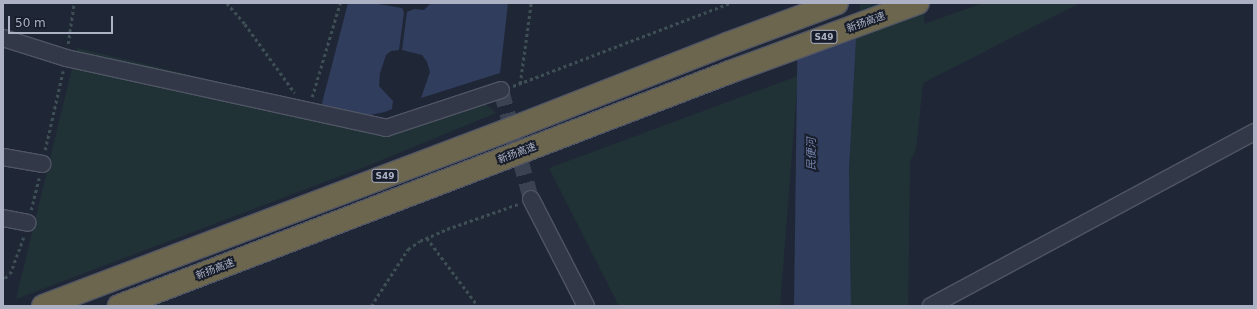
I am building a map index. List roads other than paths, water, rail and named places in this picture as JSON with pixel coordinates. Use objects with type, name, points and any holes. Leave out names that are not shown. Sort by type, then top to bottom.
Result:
[{"type":"highway","name":"S49","points":[[43,306],[505,131],[727,44],[837,3]]},
{"type":"highway","name":"新扬高速","points":[[119,306],[730,72],[918,3]]},
{"type":"street","points":[[3,38],[66,58],[386,128],[501,90]]},
{"type":"street","points":[[931,306],[1254,132]]},
{"type":"street","points":[[3,157],[42,164]]},
{"type":"street","points":[[531,199],[586,306]]},
{"type":"street","points":[[3,218],[28,223]]},
{"type":"water","points":[[348,3],[373,3],[402,8],[404,12],[399,50],[391,51],[386,55],[380,73],[379,86],[393,101],[392,109],[385,112],[365,116],[321,107]]},
{"type":"water","points":[[431,3],[508,3],[500,73],[421,98],[430,72],[427,62],[422,55],[402,50],[407,12],[414,9],[424,10]]},
{"type":"water","name":"民便河","points":[[798,3],[858,3],[849,170],[851,306],[794,306]]},
{"type":"tunnel","points":[[501,90],[531,199]]}]
